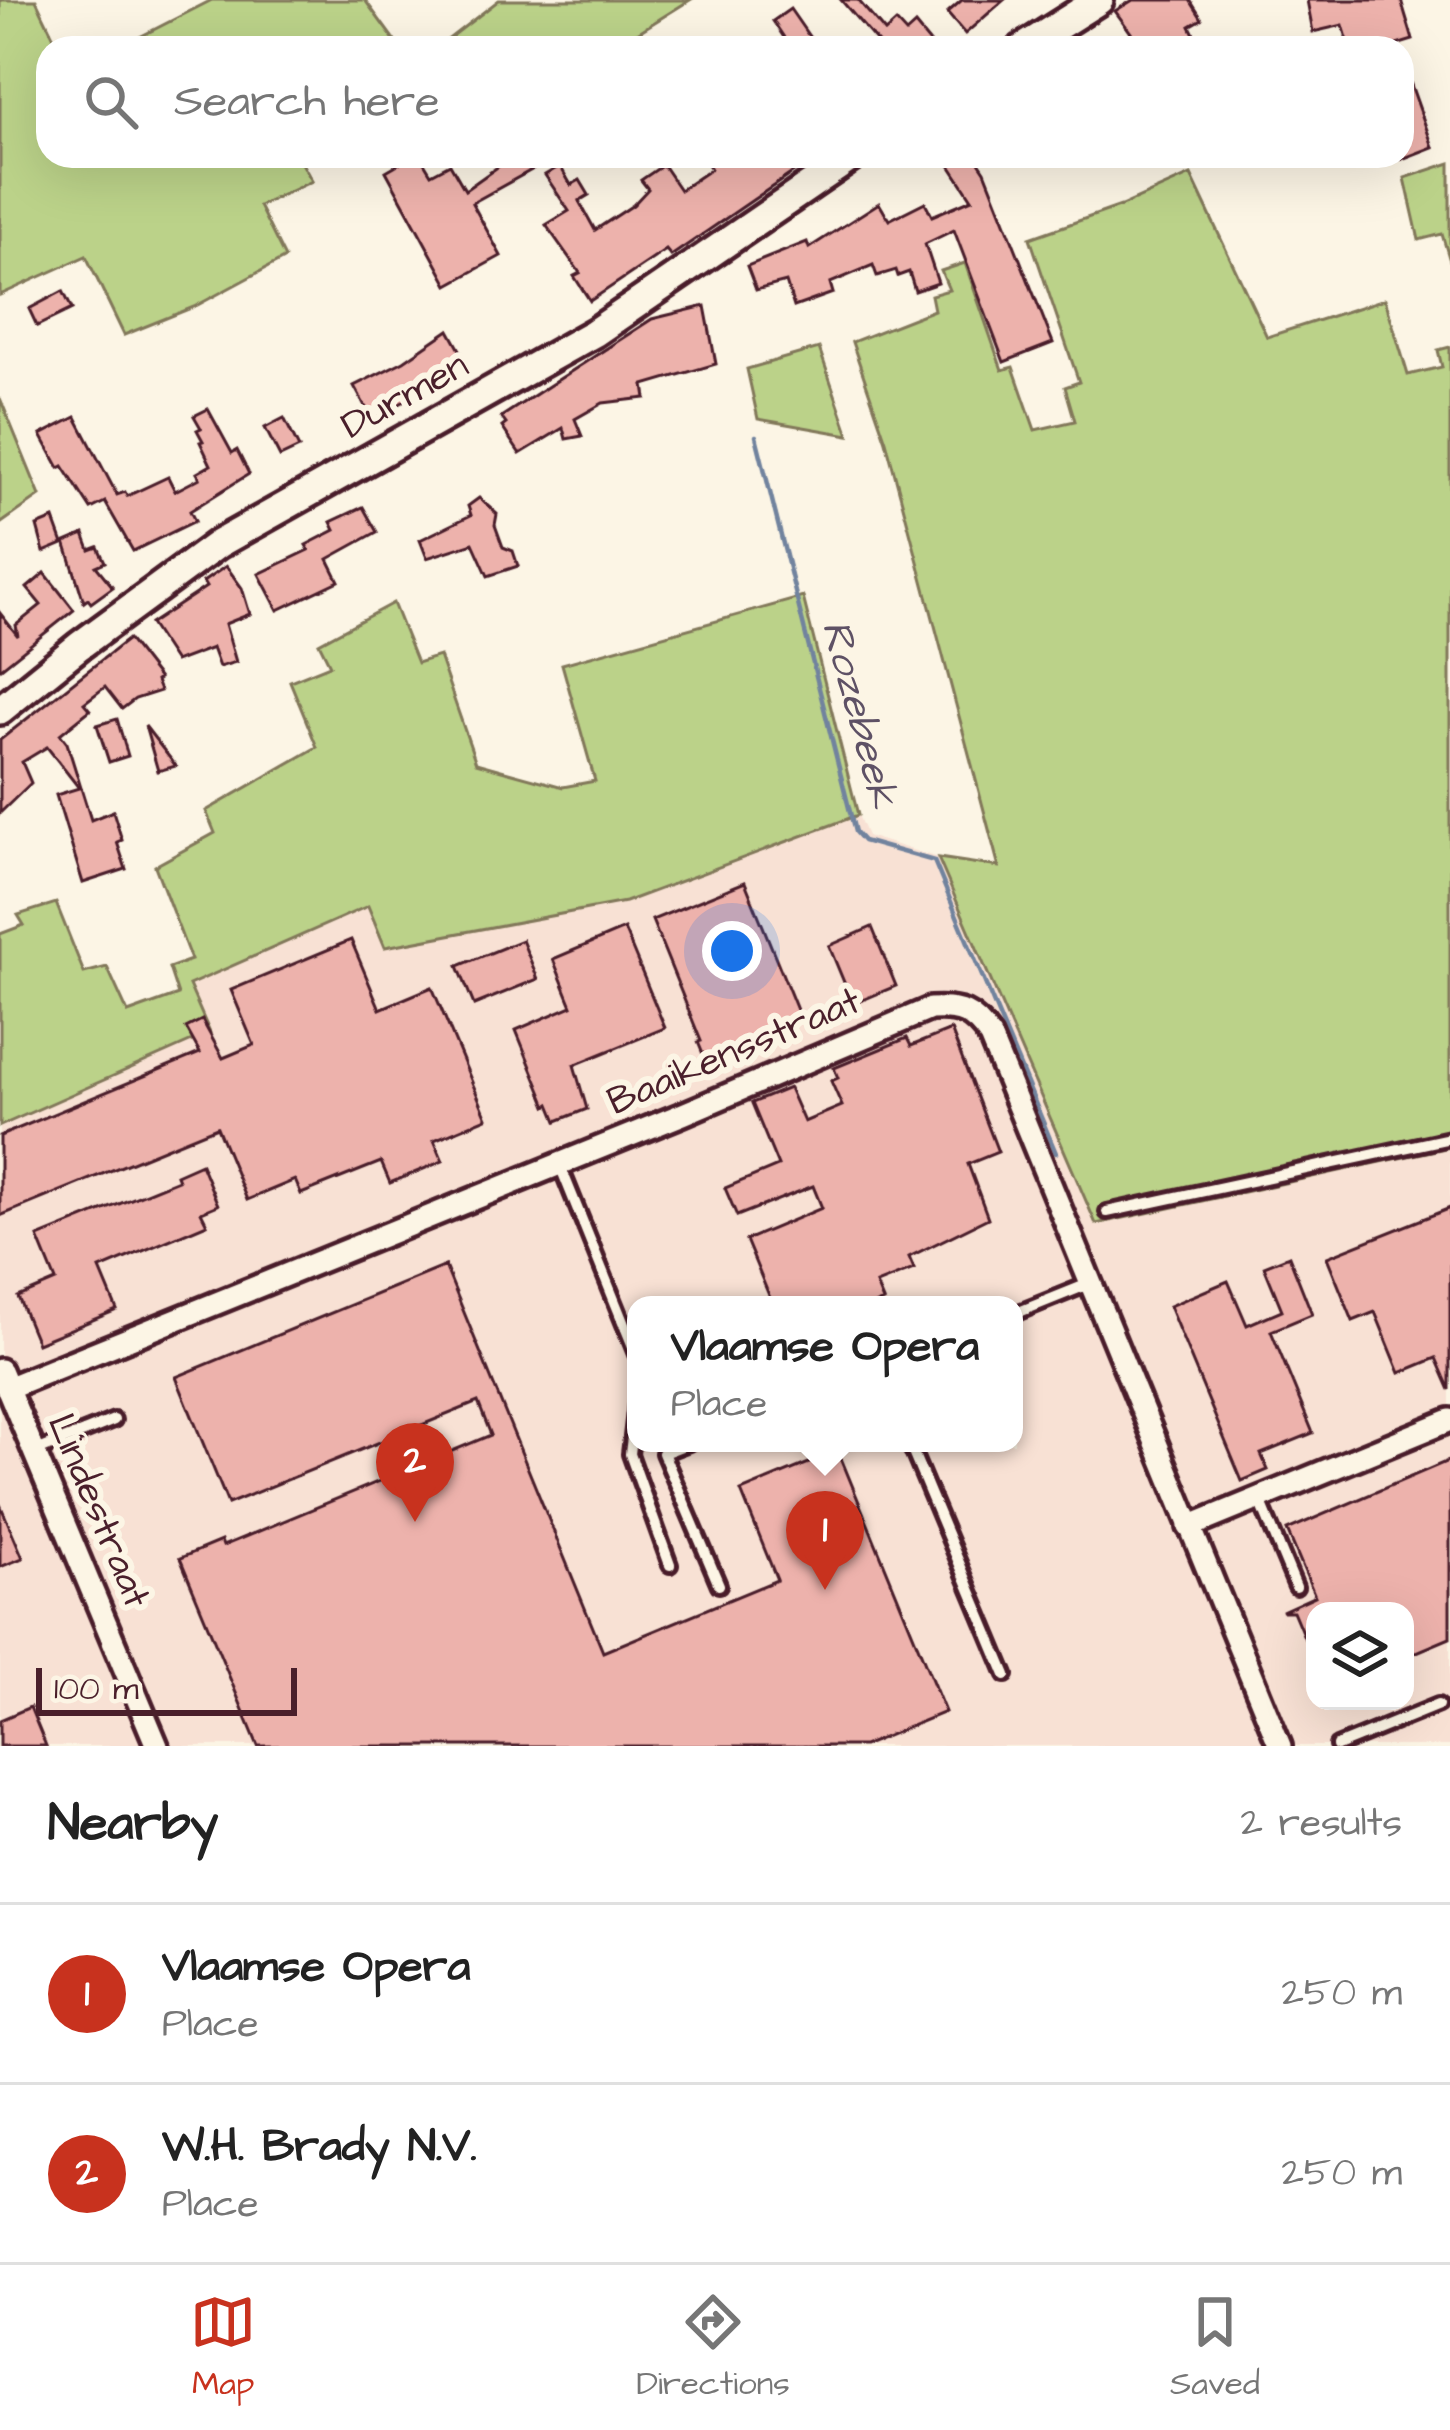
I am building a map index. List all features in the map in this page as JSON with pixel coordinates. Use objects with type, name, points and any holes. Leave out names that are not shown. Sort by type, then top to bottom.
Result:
[{"type":"street","points":[[1042,36],[1099,0]]},
{"type":"street","name":"Durmen","points":[[0,710],[218,544],[594,334],[836,168]]},
{"type":"street","name":"Baaikensstraat","points":[[4,1379],[559,1163],[930,1009],[954,1007],[976,1016],[990,1036],[1280,1746]]},
{"type":"street","name":"Lindestraat","points":[[4,1379],[153,1745]]},
{"type":"street","points":[[1189,1527],[1450,1420]]},
{"type":"lane","points":[[1107,1212],[1450,1138]]},
{"type":"lane","points":[[559,1163],[627,1332]]},
{"type":"lane","points":[[1023,1309],[1091,1283]]},
{"type":"lane","points":[[34,1452],[114,1420]]},
{"type":"lane","points":[[630,1452],[670,1564]]},
{"type":"lane","points":[[666,1452],[719,1585]]},
{"type":"lane","points":[[914,1452],[1006,1675]]},
{"type":"lane","points":[[1259,1498],[1296,1587]]},
{"type":"lane","points":[[1337,1746],[1438,1705]]},
{"type":"shaded area","points":[[858,815],[867,836],[938,858],[1096,1223],[1450,1147],[1450,1746],[0,1746],[0,1126],[209,1033],[188,985],[368,906],[625,902]]},
{"type":"green space","points":[[0,0],[36,0],[53,36],[36,36],[36,168],[305,168],[312,181],[259,206],[285,258],[194,307],[124,335],[86,256],[0,295]]},
{"type":"green space","points":[[212,0],[365,0],[391,36],[142,36]]},
{"type":"green space","points":[[499,0],[690,0],[632,36],[452,36]]},
{"type":"green space","points":[[1450,163],[1450,261],[1442,234],[1419,240],[1405,178]]},
{"type":"green space","points":[[1191,175],[1267,337],[1385,299],[1408,375],[1442,367],[1438,350],[1450,347],[1450,1147],[1096,1224],[938,858],[999,867],[886,441],[852,342],[934,310],[931,295],[949,290],[941,271],[965,263],[1002,370],[1013,367],[1035,430],[1075,421],[1065,387],[1079,382],[1030,238]]},
{"type":"green space","points":[[819,348],[849,435],[758,419],[747,369]]},
{"type":"green space","points":[[0,398],[40,496],[0,524]]},
{"type":"green space","points":[[803,597],[858,815],[625,902],[385,947],[368,906],[189,985],[210,1033],[0,1126],[0,934],[24,925],[18,915],[56,903],[84,973],[107,967],[128,1013],[178,995],[169,968],[191,960],[155,866],[215,833],[206,811],[317,747],[290,681],[330,665],[319,643],[393,603],[417,663],[439,656],[476,763],[563,787],[595,781],[562,664]]},
{"type":"building","points":[[841,0],[858,0],[885,32],[896,22],[906,33],[915,25],[924,36],[872,36]]},
{"type":"building","points":[[962,0],[1004,0],[965,34],[947,13]]},
{"type":"building","points":[[1133,0],[1190,0],[1202,19],[1190,26],[1195,36],[1133,36],[1115,11]]},
{"type":"building","points":[[1307,0],[1401,0],[1412,36],[1346,36],[1343,25],[1313,32]]},
{"type":"building","points":[[790,9],[809,36],[783,36],[773,21]]},
{"type":"building","points":[[1414,93],[1433,147],[1414,154]]},
{"type":"building","points":[[427,168],[431,174],[452,168],[465,190],[496,168],[535,168],[472,203],[501,256],[448,285],[386,171]]},
{"type":"building","points":[[561,168],[571,185],[580,180],[589,195],[579,201],[595,230],[633,205],[648,189],[641,180],[659,168],[665,168],[680,190],[711,169],[799,168],[671,256],[666,250],[590,301],[574,276],[580,273],[546,225],[569,211],[545,175]]},
{"type":"building","points":[[952,168],[985,171],[1053,343],[1004,362],[954,230],[925,244],[938,283],[915,291],[909,272],[877,276],[873,265],[830,283],[833,293],[794,307],[786,282],[756,290],[747,266],[807,242],[809,248],[879,203],[889,220],[925,202],[932,216],[972,199]]},
{"type":"building","points":[[63,291],[72,309],[37,326],[29,309]]},
{"type":"building","points":[[705,306],[716,364],[644,385],[646,398],[603,403],[575,419],[582,436],[566,439],[563,428],[520,454],[502,427],[506,424],[501,417],[652,319]]},
{"type":"building","points":[[449,330],[469,366],[372,419],[354,386],[404,361]]},
{"type":"building","points":[[208,409],[249,474],[190,511],[195,521],[133,551],[105,502],[91,509],[41,435],[76,417],[117,495],[125,492],[127,496],[168,477],[175,491],[200,478],[197,473],[211,465],[194,416]]},
{"type":"building","points":[[284,418],[299,448],[280,457],[265,428]]},
{"type":"building","points":[[479,498],[497,514],[495,525],[503,547],[513,551],[518,566],[488,576],[473,543],[427,558],[420,540],[471,515],[468,506]]},
{"type":"building","points":[[363,507],[377,532],[328,559],[339,581],[278,610],[259,574],[309,550],[306,545],[335,530],[331,522]]},
{"type":"building","points":[[54,519],[63,544],[44,552],[37,526]]},
{"type":"building","points":[[84,534],[90,550],[98,547],[105,562],[96,566],[113,587],[91,603],[84,602],[65,542]]},
{"type":"building","points":[[226,566],[242,588],[250,614],[225,624],[236,662],[219,667],[212,648],[175,662],[150,624],[206,587],[203,582]]},
{"type":"building","points":[[45,573],[74,610],[0,669],[0,613],[18,636],[16,625],[41,605],[27,588]]},
{"type":"building","points":[[128,639],[159,679],[160,691],[122,709],[105,687],[84,703],[90,710],[60,734],[91,820],[113,811],[122,840],[117,842],[126,869],[83,883],[56,795],[79,788],[47,747],[22,762],[31,783],[0,813],[0,740]]},
{"type":"building","points":[[117,719],[128,756],[109,762],[97,725]]},
{"type":"building","points":[[145,726],[176,766],[158,771]]},
{"type":"building","points":[[745,882],[799,1015],[705,1059],[652,920]]},
{"type":"building","points":[[872,927],[896,986],[853,1004],[829,946]]},
{"type":"building","points":[[624,929],[665,1028],[574,1065],[587,1109],[557,1121],[516,1030],[572,1006],[553,959]]},
{"type":"building","points":[[351,940],[380,1009],[432,987],[487,1118],[434,1140],[443,1161],[390,1183],[381,1162],[301,1194],[295,1180],[247,1200],[217,1127],[0,1216],[0,1136],[200,1053],[186,1028],[202,1020],[223,1058],[254,1045],[231,990]]},
{"type":"building","points":[[522,940],[538,979],[474,1005],[458,966]]},
{"type":"building","points":[[951,1030],[998,1152],[968,1164],[988,1218],[909,1257],[914,1269],[876,1284],[881,1296],[769,1296],[746,1240],[822,1208],[813,1186],[737,1216],[725,1188],[778,1166],[752,1103],[789,1088],[804,1122],[842,1106],[831,1081],[838,1078],[834,1068],[907,1038],[911,1046]]},
{"type":"building","points":[[201,1164],[218,1205],[201,1212],[207,1224],[100,1269],[117,1310],[37,1343],[18,1297],[56,1281],[38,1237],[178,1180],[176,1175]]},
{"type":"building","points":[[1450,1208],[1450,1390],[1436,1358],[1400,1373],[1375,1312],[1353,1321],[1327,1257]]},
{"type":"building","points":[[1289,1256],[1312,1314],[1271,1331],[1313,1433],[1261,1454],[1268,1470],[1242,1481],[1169,1306],[1228,1281],[1247,1325],[1282,1310],[1264,1266]]},
{"type":"building","points":[[445,1266],[603,1652],[777,1580],[741,1491],[838,1452],[945,1712],[863,1746],[258,1746],[180,1558],[221,1541],[223,1546],[491,1435],[478,1402],[228,1504],[176,1377]]},
{"type":"building","points":[[1450,1460],[1450,1638],[1414,1653],[1414,1602],[1306,1602],[1306,1642],[1293,1611],[1282,1611],[1315,1596],[1287,1530]]},
{"type":"building","points":[[0,1504],[23,1558],[0,1567]]},
{"type":"building","points":[[30,1707],[46,1746],[0,1746],[0,1720]]},
{"type":"waterway","name":"Rozebeek","points":[[756,436],[855,832],[863,841],[934,861],[1056,1153]]},
{"type":"place","name":"W.H. Brady N.V.","points":[[415,1522]]},
{"type":"place","name":"Vlaamse Opera","points":[[825,1590]]}]
